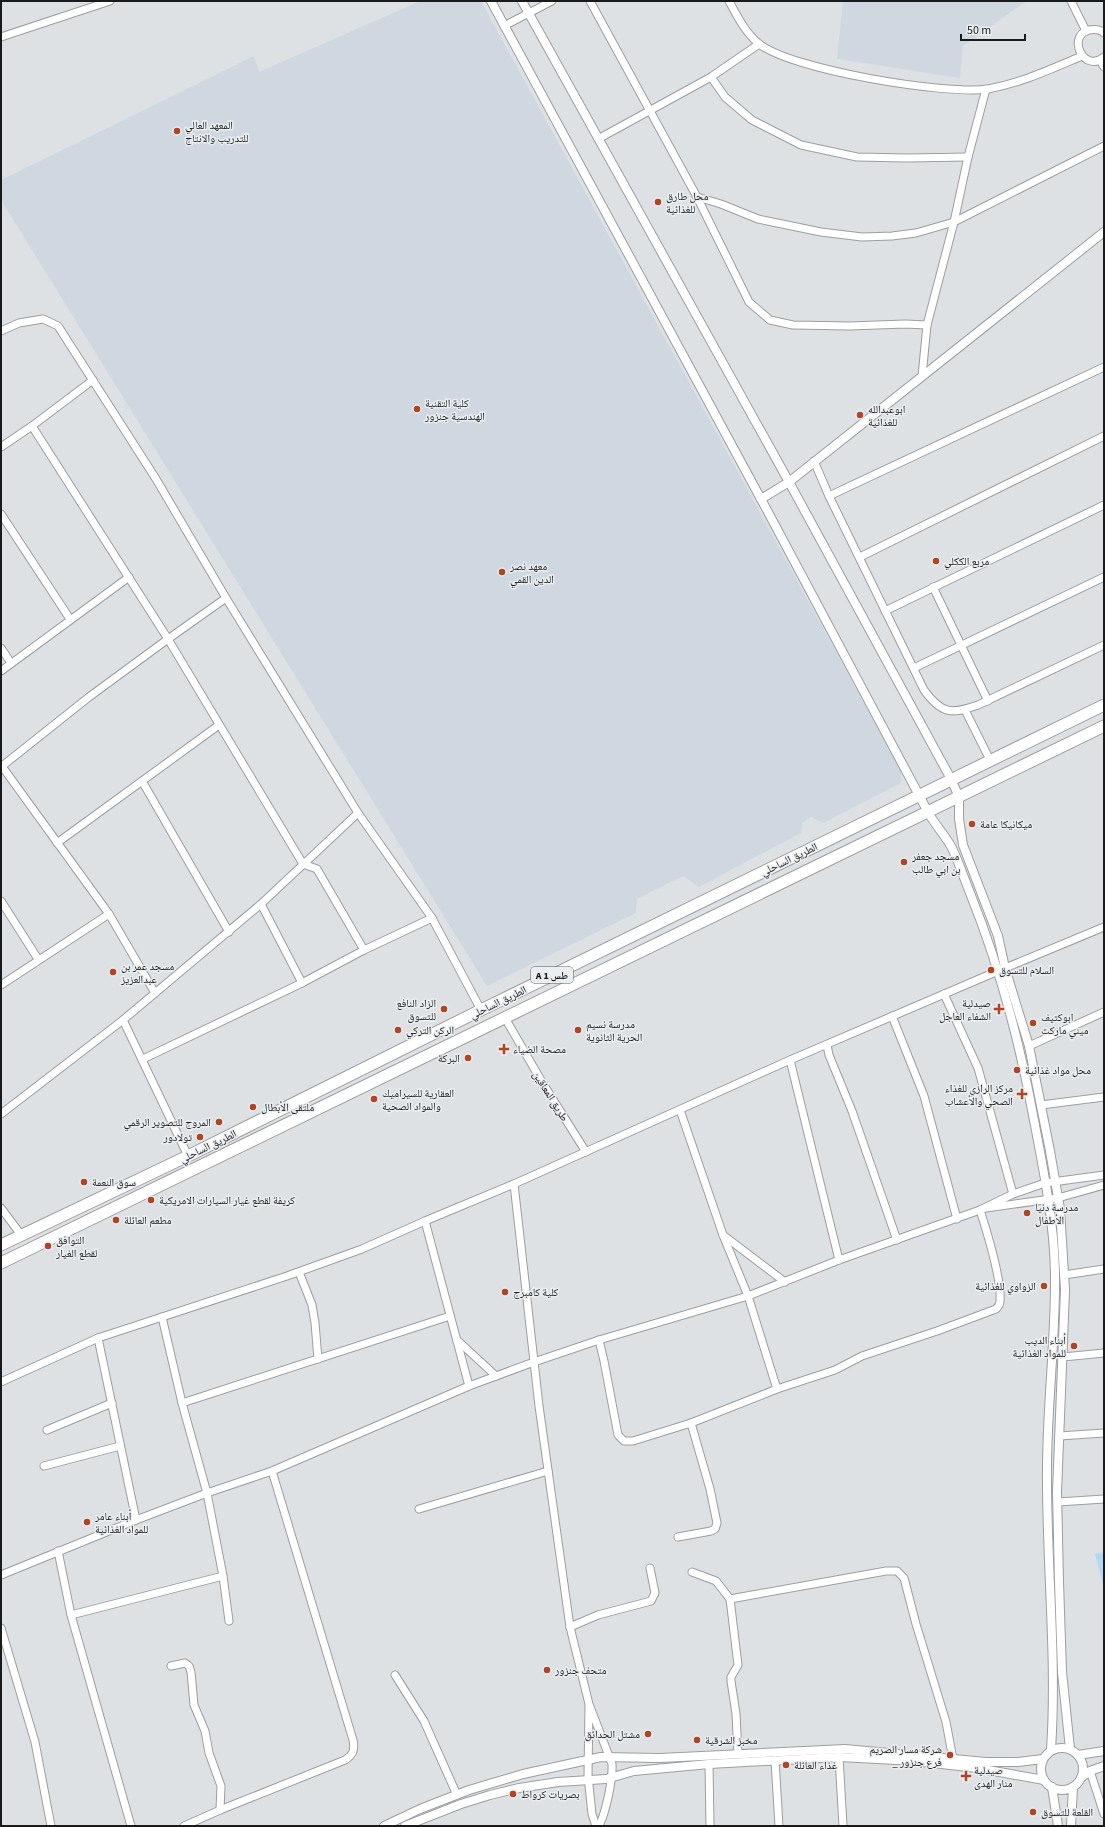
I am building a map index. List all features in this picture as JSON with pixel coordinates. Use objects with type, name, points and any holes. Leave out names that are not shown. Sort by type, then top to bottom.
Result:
[{"type":"highway","name":"الطريق الساحلي","points":[[1,1245],[188,1156],[990,760],[1104,706]]},
{"type":"highway","name":"الطريق الساحلي","points":[[1,1263],[1104,726]]},
{"type":"street","points":[[1,37],[110,1]]},
{"type":"street","points":[[491,1],[761,499],[928,812],[952,849],[1001,969],[1029,1046],[1056,1182],[1064,1275],[1058,1502],[1062,1672],[1070,1749]]},
{"type":"street","points":[[522,1],[789,482],[952,779],[959,797],[959,819],[963,846],[998,936],[1001,969],[1028,1082],[1053,1242],[1055,1272],[1054,1344],[1046,1479],[1053,1695],[1051,1750]]},
{"type":"street","points":[[504,26],[552,1]]},
{"type":"street","points":[[590,1],[648,110],[697,197],[749,302],[770,320],[793,325],[928,325]]},
{"type":"street","points":[[729,1],[744,29],[759,44],[788,58],[852,75],[959,90],[986,89],[1016,83],[1082,56]]},
{"type":"street","points":[[1071,1],[1086,31]]},
{"type":"street","points":[[1104,33],[1094,29],[1086,31],[1080,38],[1078,47],[1082,56],[1091,61],[1102,58],[1104,67]]},
{"type":"street","points":[[598,139],[648,110],[711,77],[759,44]]},
{"type":"street","points":[[711,77],[725,97],[752,120],[801,145],[857,157],[968,157]]},
{"type":"street","points":[[922,376],[928,325],[954,222],[968,157],[986,89]]},
{"type":"street","points":[[697,197],[721,204],[758,219],[821,232],[862,237],[892,236],[916,233],[954,222],[1104,146]]},
{"type":"street","points":[[761,499],[789,482],[1104,232]]},
{"type":"street","points":[[1,331],[19,323],[43,319],[58,326],[156,479],[226,598],[358,814],[432,918],[482,1010]]},
{"type":"street","points":[[829,496],[1104,367]]},
{"type":"street","points":[[1,447],[32,426],[93,380]]},
{"type":"street","points":[[32,426],[168,639],[303,864],[317,869],[364,950]]},
{"type":"street","points":[[860,557],[1104,436]]},
{"type":"street","points":[[814,461],[829,496],[924,690],[931,700],[941,708],[958,712],[965,710],[1104,645]]},
{"type":"street","points":[[885,611],[1104,505]]},
{"type":"street","points":[[1,514],[70,619]]},
{"type":"street","points":[[1,671],[129,577]]},
{"type":"street","points":[[914,668],[961,644],[1104,577]]},
{"type":"street","points":[[933,587],[988,700]]},
{"type":"street","points":[[155,993],[109,914],[1,766],[89,697],[226,598]]},
{"type":"street","points":[[1,648],[11,663]]},
{"type":"street","points":[[965,710],[990,760]]},
{"type":"street","points":[[57,843],[219,725]]},
{"type":"street","points":[[142,781],[229,932]]},
{"type":"street","points":[[1,1114],[123,1020],[229,932],[358,814]]},
{"type":"street","points":[[1,901],[38,959]]},
{"type":"street","points":[[261,904],[302,983]]},
{"type":"street","points":[[1,985],[38,959],[109,914]]},
{"type":"street","points":[[143,1059],[302,983],[364,950],[432,918]]},
{"type":"street","points":[[1,1382],[98,1338],[299,1272],[362,1249],[514,1184],[790,1060],[1001,969],[1104,927]]},
{"type":"street","points":[[944,994],[978,1068],[1013,1194]]},
{"type":"street","points":[[1029,1046],[1104,1012]]},
{"type":"street","points":[[892,1016],[924,1096],[957,1219]]},
{"type":"street","name":"طريق المعاقين","points":[[505,1018],[542,1082],[586,1152]]},
{"type":"street","points":[[123,1020],[143,1059],[188,1156]]},
{"type":"street","points":[[827,1045],[829,1055],[852,1111],[898,1240]]},
{"type":"street","points":[[790,1060],[839,1260]]},
{"type":"street","points":[[1041,1106],[1104,1097]]},
{"type":"street","points":[[680,1110],[723,1235],[748,1296],[777,1389]]},
{"type":"street","points":[[1,1575],[206,1493],[272,1471],[469,1386],[534,1362],[599,1340],[748,1296],[839,1260],[957,1219],[1013,1194],[1045,1184],[1104,1175]]},
{"type":"street","points":[[514,1184],[534,1362],[570,1626],[589,1704],[611,1757],[613,1768],[604,1815],[600,1826]]},
{"type":"street","points":[[982,1209],[1058,1198],[1104,1185]]},
{"type":"street","points":[[1,1208],[22,1236]]},
{"type":"street","points":[[599,1340],[619,1438],[624,1441],[633,1441],[691,1423],[777,1389],[836,1370],[862,1356],[937,1331],[996,1309],[1000,1301],[999,1286],[982,1209]]},
{"type":"street","points":[[425,1221],[469,1386]]},
{"type":"street","points":[[723,1235],[785,1282]]},
{"type":"street","points":[[1064,1275],[1104,1269]]},
{"type":"street","points":[[299,1272],[312,1305],[318,1359]]},
{"type":"street","points":[[182,1403],[450,1316]]},
{"type":"street","points":[[162,1317],[182,1403],[206,1493],[223,1576],[229,1621]]},
{"type":"street","points":[[98,1338],[136,1520]]},
{"type":"street","points":[[456,1340],[496,1376]]},
{"type":"street","points":[[1063,1357],[1104,1353]]},
{"type":"street","points":[[47,1430],[112,1403]]},
{"type":"street","points":[[678,1537],[711,1531],[715,1529],[717,1523],[710,1489],[691,1423]]},
{"type":"street","points":[[1059,1436],[1104,1433]]},
{"type":"street","points":[[44,1466],[120,1446]]},
{"type":"street","points":[[184,1826],[220,1810],[346,1760],[351,1756],[354,1750],[353,1740],[272,1471]]},
{"type":"street","points":[[419,1509],[548,1471]]},
{"type":"street","points":[[1058,1502],[1104,1499]]},
{"type":"street","points":[[58,1551],[71,1615],[131,1826]]},
{"type":"street","points":[[570,1626],[598,1615],[651,1601],[655,1593],[650,1568]]},
{"type":"street","points":[[730,1599],[886,1570],[897,1570],[904,1578],[916,1624],[946,1722],[953,1759]]},
{"type":"street","points":[[692,1572],[716,1581],[730,1599],[738,1665],[732,1677],[738,1754]]},
{"type":"street","points":[[71,1615],[223,1576]]},
{"type":"street","points":[[1,1628],[35,1742],[51,1826]]},
{"type":"street","points":[[171,1666],[185,1663],[189,1666],[191,1672],[194,1705],[205,1731],[209,1753],[221,1786],[220,1810]]},
{"type":"street","points":[[395,1675],[424,1721],[457,1795]]},
{"type":"street","points":[[589,1704],[589,1780],[592,1814],[596,1826]]},
{"type":"street","points":[[1044,1780],[1041,1769],[1043,1758],[1051,1750],[1057,1748],[1070,1749],[1078,1755],[1083,1765],[1082,1777]]},
{"type":"street","points":[[384,1826],[420,1809],[457,1795],[523,1774],[589,1760],[611,1757],[660,1758],[845,1749],[986,1762],[1018,1762],[1043,1758]]},
{"type":"street","points":[[1078,1755],[1104,1751]]},
{"type":"street","points":[[839,1757],[843,1826]]},
{"type":"street","points":[[408,1825],[440,1811],[490,1795],[526,1787],[612,1778],[634,1771],[709,1764],[839,1757],[915,1761],[977,1768],[1044,1780],[1052,1787],[1062,1790],[1073,1787],[1090,1771],[1104,1766]]},
{"type":"street","points":[[775,1760],[779,1826]]},
{"type":"street","points":[[709,1764],[710,1826]]},
{"type":"street","points":[[1090,1771],[1104,1814]]},
{"type":"street","points":[[1052,1787],[1058,1826]]},
{"type":"street","points":[[1071,1826],[1073,1787]]},
{"type":"shaded area","name":"كلية التقنية الهندسية جنزور","points":[[420,1],[481,1],[901,771],[901,783],[823,823],[811,817],[802,823],[801,833],[699,887],[683,876],[637,899],[636,913],[487,986],[1,200],[1,180],[254,56],[259,72]]},
{"type":"shaded area","points":[[843,1],[1027,1],[963,46],[960,78],[837,59]]},
{"type":"shaded area","points":[[1104,1552],[1104,1588],[1095,1554]]},
{"type":"place","name":"المعهد العالي للتدريب والانتاج","points":[[177,131]]},
{"type":"place","name":"محل طارق للغذائية","points":[[658,202]]},
{"type":"place","name":"كلية التقنية الهندسية جنزور","points":[[417,409]]},
{"type":"place","name":"ابوعبدالله للغذائية","points":[[860,415]]},
{"type":"place","name":"مربع الككلي","points":[[936,561]]},
{"type":"place","name":"معهد نصر الدين القمي","points":[[502,572]]},
{"type":"place","name":"ميكانيكا عامة","points":[[972,824]]},
{"type":"place","name":"مسجد جعفر بن ابي طالب","points":[[904,862]]},
{"type":"place","name":"السلام للتسوق","points":[[991,970]]},
{"type":"place","name":"مسجد عمر بن عبدالعزيز","points":[[113,972]]},
{"type":"place","name":"الزاد النافع للتسوق","points":[[444,1009]]},
{"type":"place","name":"صيدلية الشفاء العاجل","points":[[999,1009]]},
{"type":"place","name":"ابوكتيف ميني ماركت","points":[[1033,1023]]},
{"type":"place","name":"الركن التركي","points":[[398,1030]]},
{"type":"place","name":"مدرسة نسيم الحرية الثانوية","points":[[578,1030]]},
{"type":"place","name":"مصحة الضياء","points":[[504,1049]]},
{"type":"place","name":"البركة","points":[[468,1058]]},
{"type":"place","name":"محل مواد غذائية","points":[[1017,1070]]},
{"type":"place","name":"مركز الرازي للغذاء الصحي والأعشاب","points":[[1022,1094]]},
{"type":"place","name":"العقارية للسيراميك والمواد الصحية","points":[[374,1099]]},
{"type":"place","name":"ملتقى الأبطال","points":[[253,1107]]},
{"type":"place","name":"المروج للتصوير الرقمي","points":[[219,1122]]},
{"type":"place","name":"تولادور","points":[[200,1137]]},
{"type":"place","name":"سوق النعمة","points":[[84,1182]]},
{"type":"place","name":"كريفة لقطع غيار السيارات الامريكية","points":[[151,1200]]},
{"type":"place","name":"مدرسة دنيا الأطفال","points":[[1027,1213]]},
{"type":"place","name":"مطعم العائلة","points":[[116,1220]]},
{"type":"place","name":"التوافق لقطع الغيار","points":[[48,1246]]},
{"type":"place","name":"الزواوي للغذائية","points":[[1044,1286]]},
{"type":"place","name":"كلية كامبرج","points":[[505,1292]]},
{"type":"place","name":"أبناء الديب للمواد الغذائية","points":[[1074,1346]]},
{"type":"place","name":"أبناء عامر للمواد الغذائية","points":[[87,1522]]},
{"type":"place","name":"متحف جنزور","points":[[547,1670]]},
{"type":"place","name":"مشتل الحدائق","points":[[648,1734]]},
{"type":"place","name":"مخبز الشرقية","points":[[697,1740]]},
{"type":"place","name":"شركة مسار الصريم _ فرع جنزور","points":[[950,1755]]},
{"type":"place","name":"غذاء العائلة","points":[[786,1765]]},
{"type":"place","name":"صيدلية منار الهدى","points":[[966,1776]]},
{"type":"place","name":"بصريات كرواط","points":[[513,1794]]},
{"type":"place","name":"القلعة للتسوق","points":[[1033,1812]]}]
